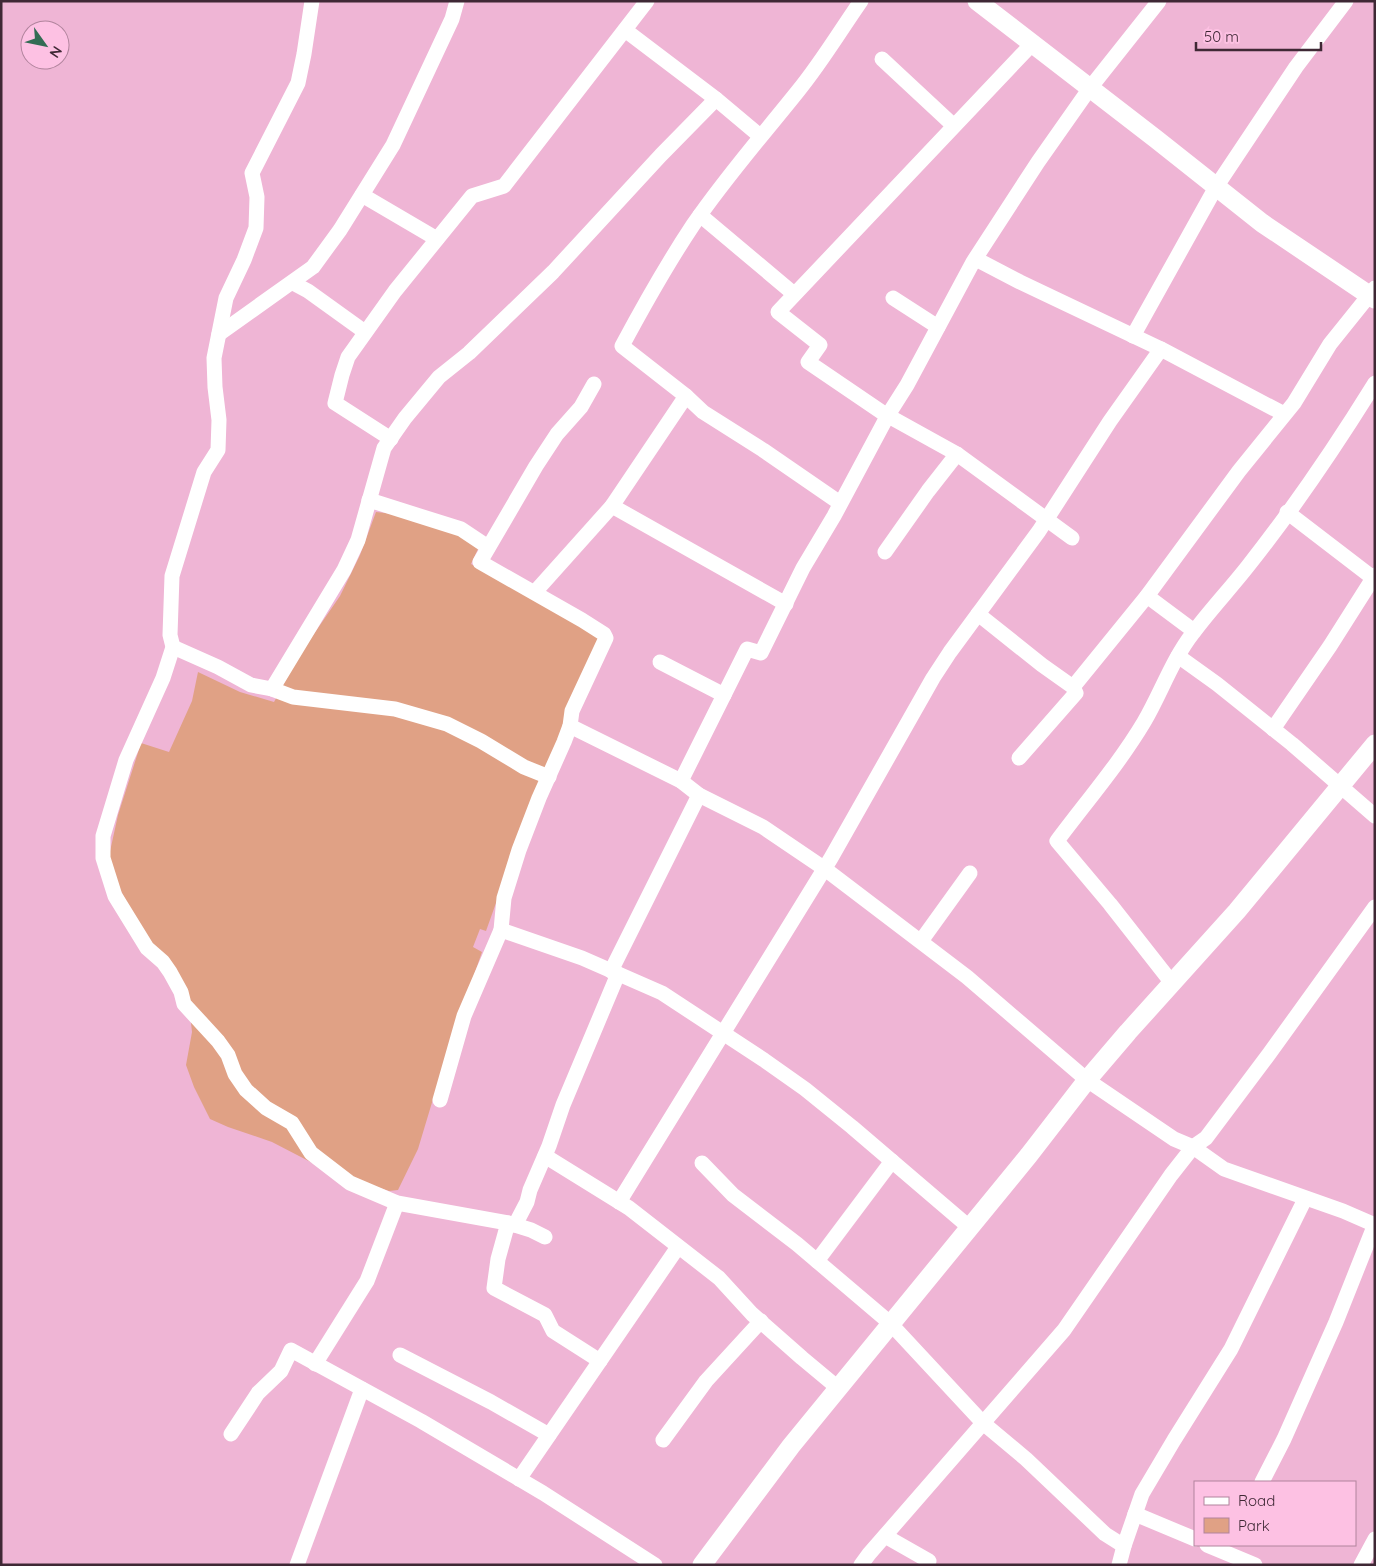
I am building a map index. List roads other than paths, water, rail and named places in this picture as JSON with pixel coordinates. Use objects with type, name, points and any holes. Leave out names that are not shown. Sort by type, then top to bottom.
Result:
[{"type":"street","points":[[312,1],[298,83],[252,173],[257,197],[256,228],[244,260],[226,298],[214,358],[219,420],[218,450],[204,472],[172,576],[170,635],[173,647],[164,678],[126,760],[103,836],[104,858],[115,896],[147,948],[163,962],[170,972],[181,992],[184,1004],[213,1034],[228,1055],[235,1074],[246,1090],[266,1108],[292,1123],[311,1153],[350,1183],[397,1203],[511,1224],[531,1230],[545,1237]]},
{"type":"street","points":[[219,334],[314,267],[340,230],[393,146],[452,19],[457,1]]},
{"type":"street","points":[[391,439],[335,403],[348,356],[395,291],[472,196],[504,186],[647,1]]},
{"type":"street","points":[[840,503],[763,450],[703,412],[686,396],[622,346],[660,276],[700,215],[760,136],[800,90],[861,1]]},
{"type":"street","points":[[976,1],[1262,223],[1373,294],[1330,344],[1294,404],[1239,471],[1147,596],[1073,687]]},
{"type":"street","points":[[681,781],[747,649],[761,654],[803,568],[976,259],[1038,162],[1090,88],[1159,1]]},
{"type":"street","points":[[1133,336],[1216,187],[1296,67],[1346,1]]},
{"type":"street","points":[[624,30],[716,99],[760,136]]},
{"type":"street","points":[[1032,44],[778,312],[820,345],[808,362],[888,415],[956,454],[1072,538]]},
{"type":"street","points":[[882,59],[954,126]]},
{"type":"street","points":[[272,689],[344,570],[358,540],[384,448],[439,377],[469,353],[554,272],[661,155],[716,99]]},
{"type":"street","points":[[362,195],[437,239]]},
{"type":"street","points":[[700,215],[794,294]]},
{"type":"street","points":[[976,259],[1161,349],[1284,414]]},
{"type":"street","points":[[293,283],[308,291],[365,332]]},
{"type":"street","points":[[892,298],[938,327]]},
{"type":"street","points":[[619,1202],[825,869],[933,678],[1046,519],[1110,421],[1161,349]]},
{"type":"street","points":[[1172,983],[1110,904],[1057,841],[1121,756],[1143,723],[1178,656],[1194,632],[1249,564],[1287,512],[1351,421],[1375,383]]},
{"type":"street","points":[[440,1100],[464,1016],[501,930],[504,898],[519,850],[570,726],[572,711],[606,636],[535,592],[480,562],[536,466],[557,434],[581,407],[594,384]]},
{"type":"street","points":[[535,592],[612,506],[686,396]]},
{"type":"street","points":[[886,552],[928,490],[956,454]]},
{"type":"street","points":[[369,500],[461,529],[488,547]]},
{"type":"street","points":[[612,506],[786,604]]},
{"type":"street","points":[[1273,729],[1330,646],[1374,576],[1287,512]]},
{"type":"street","points":[[1147,596],[1194,632]]},
{"type":"street","points":[[978,614],[1073,687],[1076,693],[1019,758]]},
{"type":"street","points":[[173,647],[218,667],[251,685],[272,689],[293,697],[395,709],[447,724],[481,741],[524,767],[549,777]]},
{"type":"street","points":[[1178,656],[1217,684],[1273,729],[1375,816]]},
{"type":"street","points":[[660,662],[724,695]]},
{"type":"street","points":[[570,726],[681,781],[699,795],[763,827],[825,869],[967,977],[1088,1080],[1174,1139],[1193,1148],[1224,1169],[1375,1224],[1336,1322],[1284,1439],[1263,1481]]},
{"type":"street","points":[[702,1565],[791,1446],[1088,1080],[1128,1032],[1237,911],[1375,744]]},
{"type":"street","points":[[600,1361],[553,1331],[545,1316],[494,1288],[498,1259],[511,1224],[527,1202],[530,1190],[545,1156],[615,973],[699,795]]},
{"type":"street","points":[[921,941],[970,873]]},
{"type":"street","points":[[861,1565],[1064,1330],[1171,1175],[1193,1148],[1206,1138],[1270,1054],[1375,907]]},
{"type":"street","points":[[501,930],[582,958],[662,993],[805,1089],[968,1227]]},
{"type":"street","points":[[545,1156],[619,1202],[719,1278],[761,1321],[838,1388]]},
{"type":"street","points":[[817,1261],[892,1162]]},
{"type":"street","points":[[702,1164],[733,1195],[817,1261],[890,1323],[983,1423],[1026,1459],[1105,1534],[1124,1546]]},
{"type":"street","points":[[1119,1565],[1142,1494],[1231,1349],[1305,1198]]},
{"type":"street","points":[[315,1364],[367,1281],[397,1203]]},
{"type":"street","points":[[519,1479],[678,1247]]},
{"type":"street","points":[[664,1440],[706,1381],[761,1321]]},
{"type":"street","points":[[231,1434],[258,1393],[281,1371],[291,1350],[421,1421],[519,1479],[655,1565]]},
{"type":"street","points":[[400,1355],[491,1402],[549,1435]]},
{"type":"street","points":[[297,1565],[362,1389]]},
{"type":"street","points":[[1135,1514],[1194,1539]]},
{"type":"street","points":[[885,1536],[929,1561]]},
{"type":"street","points":[[1360,1565],[1375,1539]]},
{"type":"street","points":[[1213,1546],[1228,1549],[1254,1565]]}]
